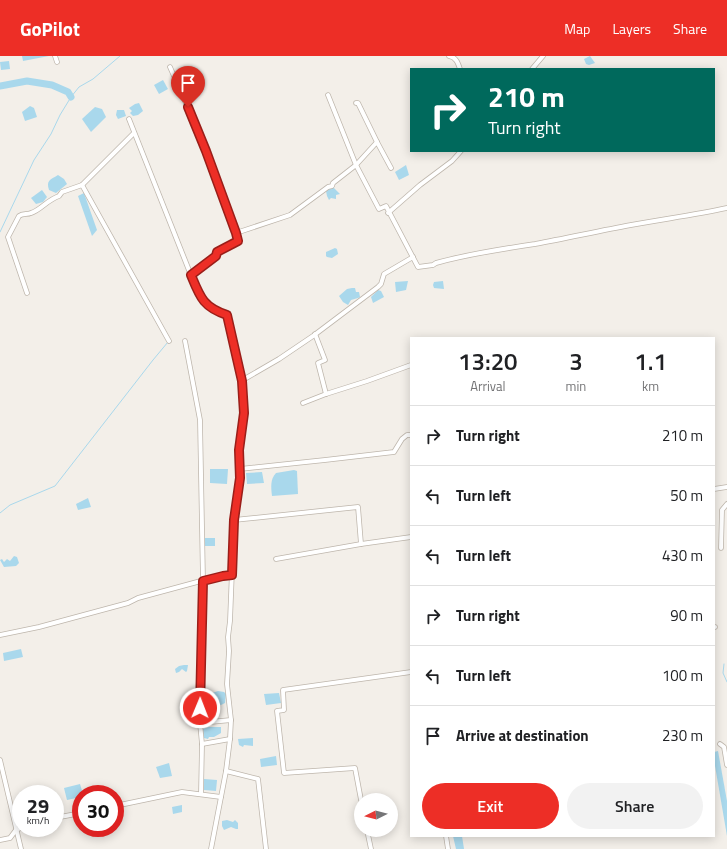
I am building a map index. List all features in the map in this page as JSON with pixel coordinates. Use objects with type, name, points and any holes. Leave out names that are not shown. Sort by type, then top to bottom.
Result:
[{"type":"street","points":[[55,56],[57,62]]},
{"type":"street","points":[[449,56],[452,56],[457,61],[460,68]]},
{"type":"street","points":[[533,68],[543,56]]},
{"type":"street","points":[[170,67],[206,151],[238,241],[222,248],[217,252],[216,256],[191,275]]},
{"type":"street","points":[[328,95],[356,164],[379,209],[386,206],[388,213],[418,267],[433,265],[461,256],[475,255],[499,249],[601,232],[630,225],[727,208]]},
{"type":"street","points":[[356,103],[358,103],[391,168]]},
{"type":"street","points":[[129,119],[198,293],[207,305],[214,311],[227,315],[242,381],[244,413],[239,450],[240,478],[234,520],[228,637],[229,651],[227,684],[231,720],[230,739],[226,771],[211,849]]},
{"type":"street","points":[[27,293],[9,240],[9,234],[19,216],[21,214],[31,213],[51,199],[59,196],[62,192],[82,185],[134,133]]},
{"type":"street","points":[[236,233],[290,215],[328,187],[332,186],[333,183],[356,164],[377,142]]},
{"type":"street","points":[[388,213],[420,185],[452,161],[460,152]]},
{"type":"street","points":[[82,185],[169,341]]},
{"type":"street","points":[[242,381],[279,359],[315,334],[378,287],[381,284],[384,274],[413,257]]},
{"type":"street","points":[[315,334],[325,360],[318,363],[326,394]]},
{"type":"street","points":[[185,341],[200,420],[203,581],[200,723],[202,744],[201,794]]},
{"type":"street","points":[[303,404],[326,394],[410,365]]},
{"type":"street","points":[[240,469],[394,452],[402,439],[407,435],[410,435]]},
{"type":"street","points":[[715,489],[727,487]]},
{"type":"street","points":[[721,548],[722,510],[727,504]]},
{"type":"street","points":[[234,520],[358,507],[361,544]]},
{"type":"street","points":[[276,560],[410,536]]},
{"type":"street","points":[[0,635],[39,627],[128,603],[138,598],[232,575]]},
{"type":"street","points":[[360,793],[355,768],[284,773],[277,711],[284,710],[283,690],[410,672]]},
{"type":"street","points":[[200,723],[231,720]]},
{"type":"street","points":[[202,744],[230,739]]},
{"type":"street","points":[[720,744],[724,747],[727,765]]},
{"type":"street","points":[[0,760],[12,812]]},
{"type":"street","points":[[226,771],[258,779],[266,849]]},
{"type":"street","points":[[124,804],[182,792],[221,797]]},
{"type":"street","points":[[0,840],[10,838],[12,835]]},
{"type":"street","points":[[18,837],[21,849]]},
{"type":"street","points":[[368,837],[370,849]]},
{"type":"street","points":[[446,837],[448,849]]},
{"type":"water","points":[[22,56],[49,56],[23,61]]},
{"type":"water","points":[[590,56],[595,63],[589,65],[586,64],[584,59]]},
{"type":"water","points":[[9,61],[10,69],[1,70],[0,62]]},
{"type":"water","points":[[163,80],[168,89],[159,94],[154,85]]},
{"type":"water","points":[[139,103],[143,111],[138,115],[133,116],[130,113],[132,111],[129,108]]},
{"type":"water","points":[[30,106],[34,108],[37,117],[25,121],[22,112]]},
{"type":"water","points":[[95,107],[102,109],[106,117],[91,132],[82,119]]},
{"type":"water","points":[[117,110],[124,110],[126,116],[118,119],[116,115]]},
{"type":"water","points":[[406,165],[409,175],[399,180],[395,172]]},
{"type":"water","points":[[58,175],[64,179],[67,184],[56,193],[49,190],[48,182]]},
{"type":"water","points":[[333,187],[340,194],[336,195],[336,199],[331,198],[329,200],[326,191]]},
{"type":"water","points":[[42,190],[47,197],[43,202],[36,204],[31,198]]},
{"type":"water","points":[[84,193],[97,230],[92,236],[78,196]]},
{"type":"water","points":[[335,248],[337,249],[338,254],[332,258],[326,256],[326,252]]},
{"type":"water","points":[[408,281],[406,290],[396,292],[395,282]]},
{"type":"water","points":[[443,281],[444,289],[434,288],[434,282]]},
{"type":"water","points":[[355,288],[356,292],[359,292],[360,297],[351,300],[348,305],[343,302],[339,296],[347,289]]},
{"type":"water","points":[[378,290],[381,291],[384,297],[373,303],[371,297]]},
{"type":"water","points":[[210,469],[228,469],[227,484],[210,483]]},
{"type":"water","points":[[294,470],[297,471],[298,494],[272,496],[271,487],[274,475],[276,473]]},
{"type":"water","points":[[262,472],[264,483],[247,484],[246,473]]},
{"type":"water","points":[[88,498],[91,507],[78,510],[76,504]]},
{"type":"water","points":[[205,538],[215,538],[215,546],[205,546]]},
{"type":"water","points":[[14,556],[17,557],[19,563],[16,566],[4,567],[0,560],[2,559],[4,562],[7,559],[10,561]]},
{"type":"water","points":[[21,649],[23,657],[4,661],[3,653]]},
{"type":"water","points":[[188,665],[186,672],[182,669],[176,673],[175,669]]},
{"type":"water","points":[[218,691],[226,694],[225,703],[221,705],[212,703],[212,693]]},
{"type":"water","points":[[279,693],[281,703],[266,705],[264,694]]},
{"type":"water","points":[[208,727],[221,727],[221,733],[214,737],[209,737],[208,739],[204,738],[203,729]]},
{"type":"water","points":[[253,738],[253,746],[244,745],[243,747],[239,745],[238,739]]},
{"type":"water","points":[[718,751],[727,801],[727,836],[715,766],[715,752]]},
{"type":"water","points":[[276,756],[277,765],[261,767],[260,759]]},
{"type":"water","points":[[169,763],[172,776],[160,778],[156,767]]},
{"type":"water","points":[[204,779],[217,780],[216,791],[204,790]]},
{"type":"water","points":[[72,786],[72,799],[67,800],[64,788]]},
{"type":"water","points":[[182,805],[182,812],[173,814],[172,807]]},
{"type":"water","points":[[227,820],[233,822],[235,820],[238,823],[238,829],[231,827],[224,830],[222,821]]},
{"type":"water","points":[[453,837],[462,837],[464,849],[456,849]]},
{"type":"waterway","points":[[0,232],[34,160],[51,134],[71,97],[79,87],[93,79],[120,56]]},
{"type":"waterway","points":[[0,86],[27,81],[52,85],[68,92],[71,97]]},
{"type":"waterway","points":[[0,513],[10,505],[55,486],[168,342]]},
{"type":"waterway","points":[[724,664],[723,673],[727,682]]},
{"type":"route","points":[[188,107],[206,151],[238,241],[222,248],[217,252],[216,256],[191,275],[198,293],[207,305],[214,311],[227,315],[242,381],[244,413],[239,443],[240,478],[234,520],[232,575],[203,581],[200,708]]}]
